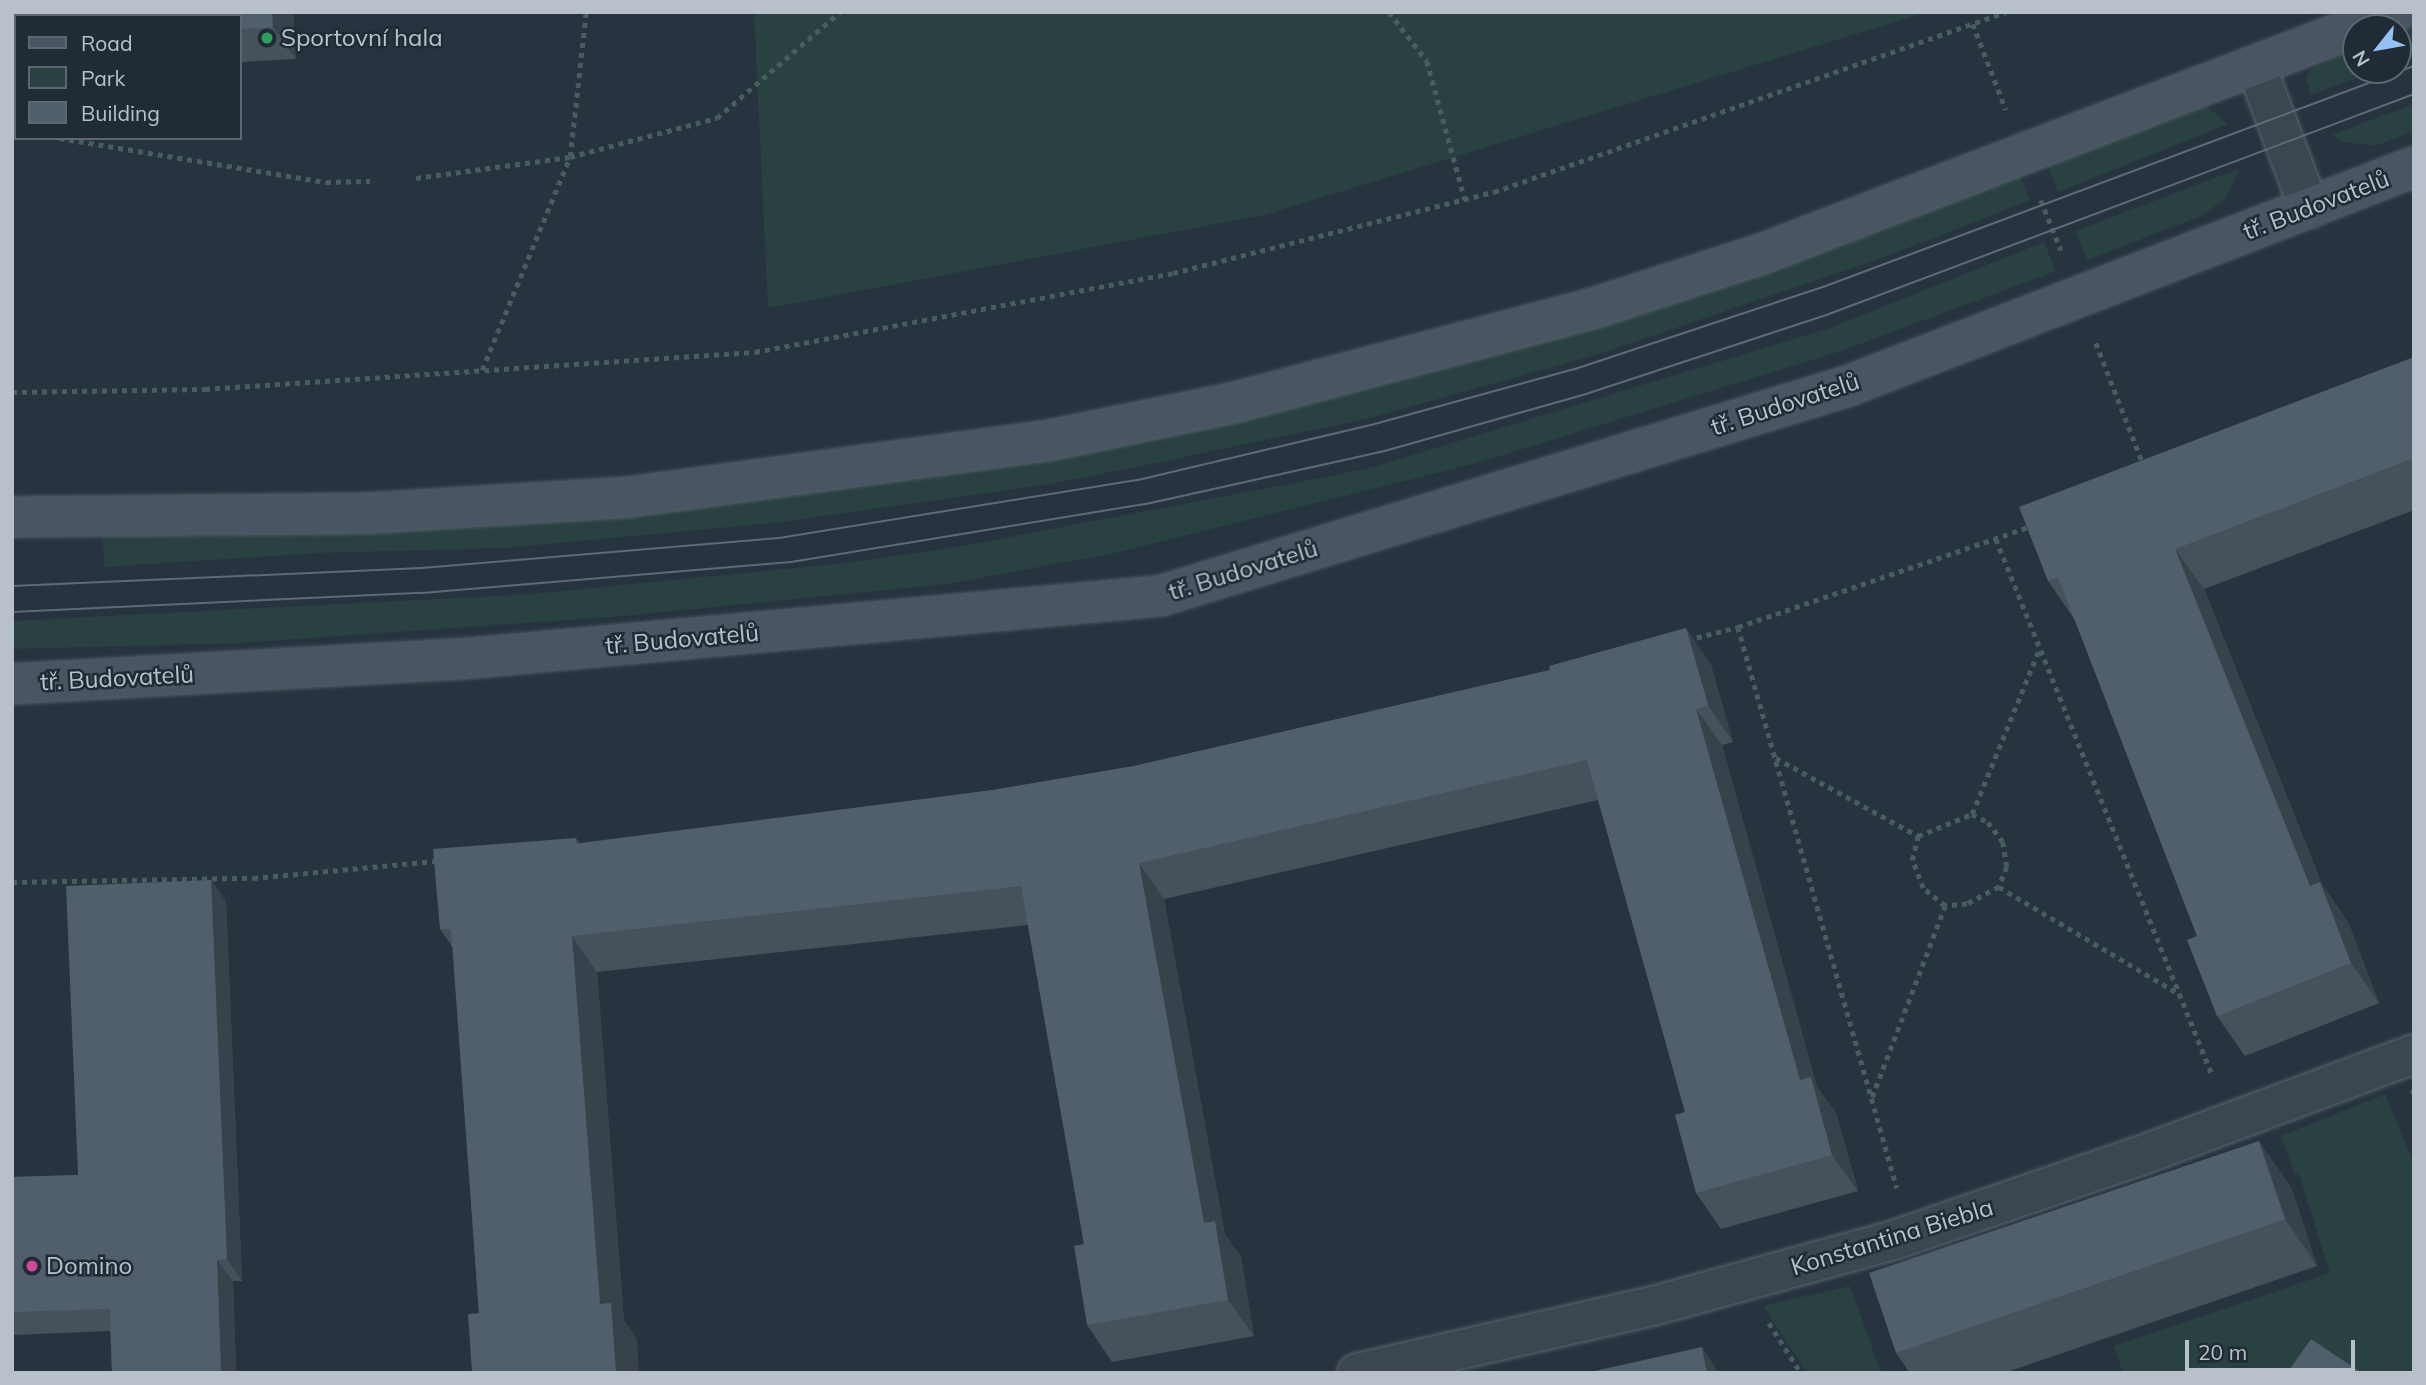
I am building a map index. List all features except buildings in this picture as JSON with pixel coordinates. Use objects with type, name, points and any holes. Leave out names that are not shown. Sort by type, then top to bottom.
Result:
[{"type":"street","points":[[12,517],[370,513],[630,497],[860,469],[1063,438],[1236,402],[1591,309],[1764,253],[2395,12]]},
{"type":"street","points":[[2256,66],[2309,208]]},
{"type":"street","name":"tř. Budovatelů","points":[[12,684],[461,660],[1160,596],[1848,386],[2414,167]]},
{"type":"street","name":"Konstantina Biebla","points":[[1357,1373],[1653,1306],[1910,1234],[2231,1123],[2414,1054]]},
{"type":"path","points":[[482,370],[570,157],[586,12]]},
{"type":"path","points":[[416,177],[570,157],[717,118],[840,12]]},
{"type":"path","points":[[1389,12],[1427,61],[1465,200]]},
{"type":"path","points":[[12,392],[205,389],[755,352],[1172,274],[1465,200],[2006,12]]},
{"type":"path","points":[[71,140],[327,182],[370,181]]},
{"type":"path","points":[[1685,641],[1738,627],[2035,524]]},
{"type":"path","points":[[1996,539],[2231,1123]]},
{"type":"path","points":[[1738,627],[1910,1234]]},
{"type":"path","points":[[1918,836],[1972,814],[2040,647]]},
{"type":"path","points":[[1776,758],[1918,836]]},
{"type":"path","points":[[1918,836],[1912,860],[1923,888],[1945,906],[1967,904],[1999,887],[2007,867],[2003,842],[1988,822],[1972,814]]},
{"type":"path","points":[[12,882],[253,878],[445,861]]},
{"type":"path","points":[[1999,887],[2180,995]]},
{"type":"path","points":[[1872,1097],[1945,906]]},
{"type":"green space","points":[[754,12],[1928,12],[1264,215],[768,308]]},
{"type":"green space","points":[[2414,23],[2412,57],[2412,24]]},
{"type":"green space","points":[[2342,53],[2342,83],[2311,95],[2306,79],[2309,70]]},
{"type":"green space","points":[[2414,104],[2414,131],[2375,146],[2345,142],[2331,135]]},
{"type":"green space","points":[[2186,106],[2206,106],[2228,124],[2058,192],[2046,162]]},
{"type":"green space","points":[[2241,168],[2226,198],[2201,216],[2087,260],[2075,231]]},
{"type":"green space","points":[[2020,174],[2030,200],[1885,257],[1599,354],[1370,418],[1151,464],[1044,485],[773,523],[504,548],[317,553],[104,567],[103,535],[200,536],[542,519],[995,464]]},
{"type":"green space","points":[[2044,242],[2056,271],[1841,351],[1477,463],[1115,553],[947,584],[623,616],[239,643],[12,649],[12,621],[533,594],[844,563],[952,548],[1320,478],[1373,467],[1830,328]]},
{"type":"green space","points":[[2385,1094],[2414,1164],[2414,1373],[2123,1373],[2114,1346],[2330,1273],[2299,1174],[2295,1175],[2281,1136]]},
{"type":"green space","points":[[1850,1286],[1881,1373],[1807,1373],[1763,1306]]},
{"type":"tram line","points":[[12,586],[422,568],[779,538],[1138,480],[1371,425],[1575,369],[1823,287],[2414,66]]},
{"type":"tram line","points":[[12,612],[422,593],[791,562],[1146,504],[1381,452],[1589,393],[1829,314],[2414,94]]},
{"type":"place","name":"Sportovní hala","points":[[267,38]]},
{"type":"place","name":"Domino","points":[[32,1266]]}]
